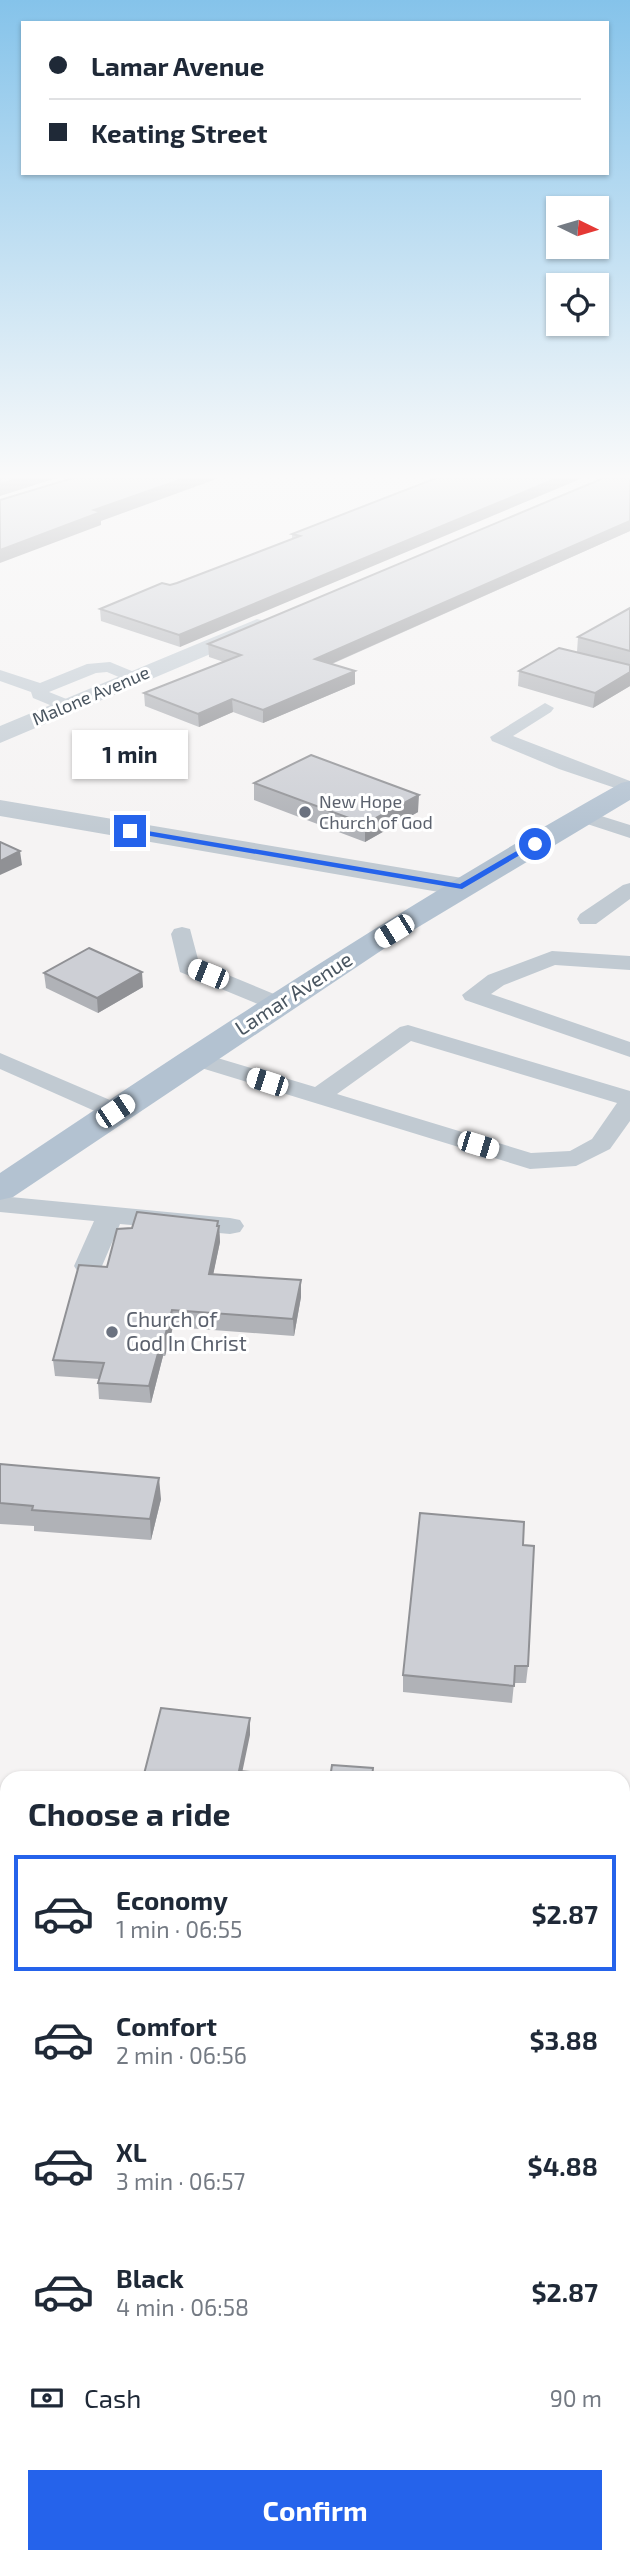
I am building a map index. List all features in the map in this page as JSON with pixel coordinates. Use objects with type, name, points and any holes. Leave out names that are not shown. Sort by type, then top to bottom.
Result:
[{"type":"main road","name":"Lamar Avenue","points":[[0,1189],[278,1004],[462,887],[630,788]]},
{"type":"street","name":"Malone Avenue","points":[[0,735],[274,618]]},
{"type":"street","points":[[0,808],[462,887]]},
{"type":"lane","points":[[0,675],[40,689],[93,668],[110,667],[133,678]]},
{"type":"lane","points":[[40,689],[39,694],[68,706]]},
{"type":"lane","points":[[545,708],[499,737],[630,788]]},
{"type":"lane","points":[[582,816],[630,832]]},
{"type":"lane","points":[[588,919],[630,889]]},
{"type":"lane","points":[[182,934],[188,967],[278,1004]]},
{"type":"lane","points":[[630,963],[552,958],[496,980],[473,995],[630,1050]]},
{"type":"lane","points":[[194,1058],[317,1097],[530,1161],[576,1158],[601,1144],[630,1101],[408,1032],[317,1097]]},
{"type":"lane","points":[[0,1060],[115,1111]]},
{"type":"lane","points":[[0,1204],[230,1226]]},
{"type":"lane","points":[[88,1266],[110,1215]]},
{"type":"building","points":[[130,597],[272,597],[179,635],[100,609]]},
{"type":"building","points":[[321,597],[457,597],[315,659],[355,671],[263,710],[232,699],[198,714],[144,693],[241,655],[208,644]]},
{"type":"building","points":[[630,608],[630,651],[578,637]]},
{"type":"building","points":[[559,648],[630,665],[630,672],[595,693],[519,671]]},
{"type":"building","points":[[311,755],[419,795],[365,824],[254,783]]},
{"type":"building","points":[[0,842],[20,851],[0,861]]},
{"type":"building","points":[[89,948],[142,972],[97,998],[44,973]]},
{"type":"building","points":[[137,1212],[218,1221],[209,1274],[301,1280],[293,1319],[172,1310],[149,1386],[98,1383],[104,1363],[53,1360],[79,1265],[107,1267],[117,1229],[132,1228]]},
{"type":"building","points":[[0,1464],[159,1478],[150,1519],[32,1510],[33,1506],[0,1503]]},
{"type":"building","points":[[420,1513],[524,1522],[523,1545],[534,1546],[528,1666],[515,1666],[514,1686],[403,1675]]},
{"type":"building","points":[[161,1708],[250,1718],[239,1771],[145,1771]]},
{"type":"building","points":[[332,1765],[373,1768],[373,1771],[331,1771]]},
{"type":"place","name":"New Hope Church of God","points":[[305,812]]},
{"type":"place","name":"Church of God In Christ","points":[[112,1332]]},
{"type":"route","points":[[130,831],[462,887],[535,844]]}]
